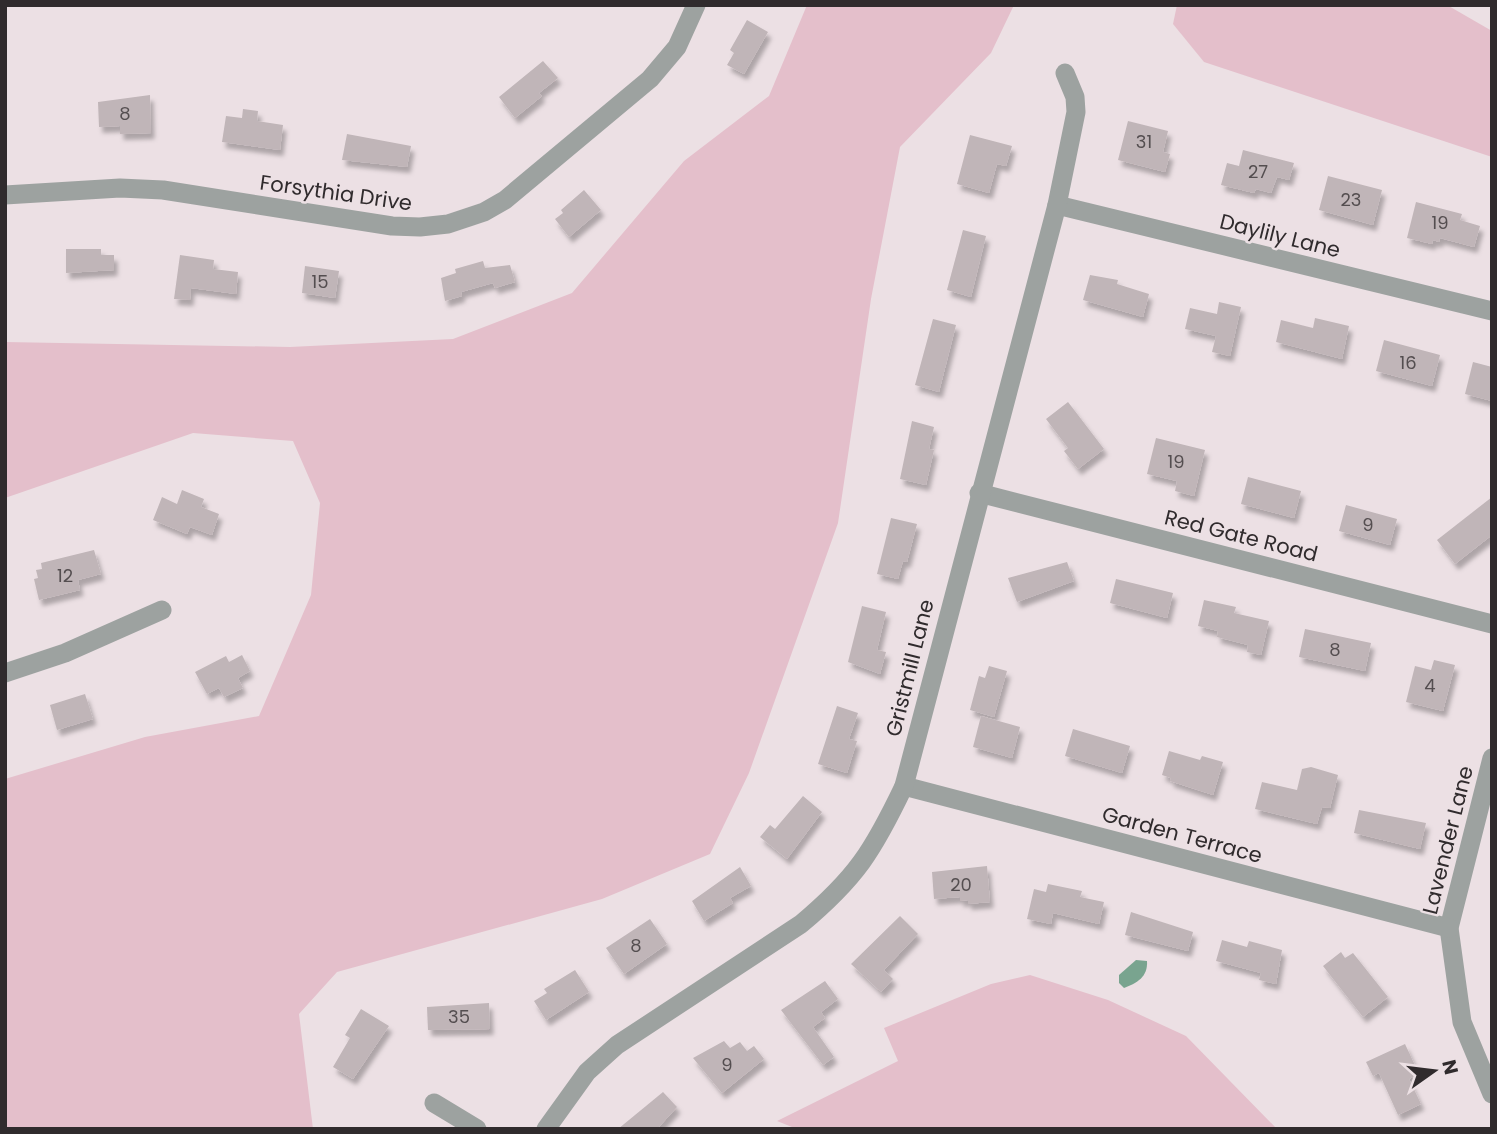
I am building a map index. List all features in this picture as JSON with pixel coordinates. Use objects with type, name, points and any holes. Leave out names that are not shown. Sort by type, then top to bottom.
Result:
[{"type":"street","name":"Forsythia Drive","points":[[5,195],[120,188],[163,190],[392,226],[448,224],[484,212],[505,200],[650,79],[677,47],[696,5]]},
{"type":"street","name":"Gristmill Lane","points":[[546,1129],[587,1072],[617,1045],[801,924],[842,888],[869,855],[904,786],[1057,205],[1076,112],[1075,97],[1065,73]]},
{"type":"street","name":"Daylily Lane","points":[[1057,205],[1492,311]]},
{"type":"street","name":"Red Gate Road","points":[[979,493],[1492,624]]},
{"type":"street","points":[[5,673],[65,653],[162,610]]},
{"type":"street","name":"Lavender Lane","points":[[1492,758],[1449,928],[1462,1022],[1492,1094]]},
{"type":"street","name":"Garden Terrace","points":[[904,786],[1449,928]]},
{"type":"street","points":[[434,1103],[477,1129]]},
{"type":"shaded area","points":[[807,5],[1014,5],[991,53],[900,147],[871,299],[838,523],[749,773],[710,854],[602,899],[337,972],[299,1014],[313,1129],[5,1129],[5,779],[145,737],[259,716],[311,595],[320,503],[293,441],[193,433],[5,498],[5,342],[290,347],[453,339],[572,293],[684,161],[769,96]]},
{"type":"shaded area","points":[[1177,5],[1447,5],[1492,31],[1492,157],[1204,62],[1173,24]]},
{"type":"shaded area","points":[[1136,960],[1147,961],[1146,971],[1137,981],[1124,988],[1119,983],[1119,975]]},
{"type":"shaded area","points":[[1030,975],[1108,1000],[1186,1036],[1277,1129],[797,1129],[777,1121],[898,1061],[884,1028],[991,984]]},
{"type":"building","points":[[747,20],[768,32],[744,74],[727,65],[734,53],[730,50]]},
{"type":"building","points":[[543,61],[558,78],[539,93],[542,96],[515,118],[499,97]]},
{"type":"building","points":[[150,95],[151,133],[120,134],[120,126],[99,127],[98,102]]},
{"type":"building","points":[[243,109],[258,111],[257,121],[283,125],[280,150],[222,142],[226,116],[242,118]]},
{"type":"building","points":[[1128,121],[1168,131],[1163,152],[1170,154],[1165,172],[1118,160]]},
{"type":"building","points":[[347,134],[411,146],[407,167],[342,160]]},
{"type":"building","points":[[970,135],[1012,146],[1006,166],[997,164],[989,193],[957,184]]},
{"type":"building","points":[[1243,150],[1294,163],[1289,180],[1277,177],[1271,193],[1256,189],[1254,193],[1221,185],[1227,163],[1239,166]]},
{"type":"building","points":[[1328,176],[1382,190],[1373,225],[1319,210]]},
{"type":"building","points":[[584,190],[601,210],[569,237],[555,219],[563,213],[561,210]]},
{"type":"building","points":[[1416,202],[1462,214],[1460,220],[1480,226],[1474,247],[1440,238],[1439,242],[1433,240],[1432,244],[1407,238]]},
{"type":"building","points":[[963,230],[986,236],[971,297],[947,290]]},
{"type":"building","points":[[66,249],[101,249],[101,255],[114,255],[114,270],[66,273]]},
{"type":"building","points":[[180,255],[214,260],[213,269],[238,272],[236,294],[191,288],[190,300],[174,299]]},
{"type":"building","points":[[483,261],[485,268],[510,265],[515,282],[495,288],[493,283],[461,292],[462,296],[445,301],[441,278],[456,273],[455,269]]},
{"type":"building","points":[[305,266],[339,271],[335,298],[302,293]]},
{"type":"building","points":[[1090,275],[1118,280],[1117,284],[1149,294],[1143,317],[1083,300]]},
{"type":"building","points":[[1219,302],[1241,307],[1230,356],[1212,352],[1216,336],[1185,329],[1190,308],[1217,314]]},
{"type":"building","points":[[1315,318],[1349,326],[1342,359],[1276,342],[1281,320],[1313,328]]},
{"type":"building","points":[[933,319],[956,325],[939,392],[915,385]]},
{"type":"building","points":[[1384,340],[1440,355],[1432,386],[1376,371]]},
{"type":"building","points":[[1473,362],[1492,367],[1492,401],[1465,394]]},
{"type":"building","points":[[1068,402],[1104,449],[1078,469],[1064,451],[1068,448],[1046,419]]},
{"type":"building","points":[[912,421],[934,427],[929,449],[934,450],[926,485],[900,479]]},
{"type":"building","points":[[1156,438],[1205,450],[1194,496],[1175,491],[1177,481],[1147,474]]},
{"type":"building","points":[[1248,477],[1301,491],[1294,518],[1241,504]]},
{"type":"building","points":[[182,490],[204,499],[201,507],[219,514],[212,535],[190,527],[187,534],[153,520],[162,497],[177,504]]},
{"type":"building","points":[[1492,497],[1492,535],[1455,564],[1437,540]]},
{"type":"building","points":[[1346,505],[1397,519],[1390,545],[1339,531]]},
{"type":"building","points":[[891,518],[917,524],[907,562],[903,561],[898,579],[877,574]]},
{"type":"building","points":[[94,550],[101,574],[78,580],[80,590],[39,600],[34,579],[38,578],[36,570],[42,569],[41,563]]},
{"type":"building","points":[[1067,562],[1074,581],[1017,602],[1008,578]]},
{"type":"building","points":[[1116,579],[1173,593],[1167,618],[1110,603]]},
{"type":"building","points":[[1204,600],[1236,607],[1234,613],[1269,621],[1261,655],[1247,652],[1248,645],[1217,637],[1218,631],[1198,626]]},
{"type":"building","points":[[862,606],[886,612],[877,650],[886,652],[880,674],[848,662]]},
{"type":"building","points":[[1305,629],[1371,643],[1365,671],[1299,657]]},
{"type":"building","points":[[242,655],[250,671],[238,678],[243,688],[224,697],[219,688],[207,694],[195,672],[226,656],[229,662]]},
{"type":"building","points":[[1434,660],[1455,665],[1443,711],[1406,702],[1415,666],[1431,670]]},
{"type":"building","points":[[989,666],[1007,671],[994,717],[970,710],[979,676],[985,678]]},
{"type":"building","points":[[85,694],[93,719],[57,730],[50,705]]},
{"type":"building","points":[[837,706],[858,713],[849,739],[857,741],[847,773],[818,764]]},
{"type":"building","points":[[981,716],[1020,727],[1012,758],[973,747]]},
{"type":"building","points":[[1073,729],[1130,746],[1122,773],[1065,756]]},
{"type":"building","points":[[1169,751],[1200,760],[1202,756],[1223,762],[1213,795],[1170,781],[1171,778],[1162,775]]},
{"type":"building","points":[[1311,767],[1338,775],[1330,808],[1322,807],[1317,824],[1255,809],[1262,782],[1297,790],[1302,769]]},
{"type":"building","points":[[803,796],[822,812],[787,859],[760,837],[770,825],[775,829]]},
{"type":"building","points":[[1359,810],[1426,823],[1420,849],[1354,833]]},
{"type":"building","points":[[987,866],[990,902],[968,904],[968,900],[960,901],[960,897],[934,899],[932,872]]},
{"type":"building","points":[[740,867],[751,886],[730,898],[733,903],[704,921],[692,901]]},
{"type":"building","points":[[1048,884],[1082,891],[1080,897],[1104,902],[1099,924],[1053,913],[1051,924],[1027,919],[1034,889],[1046,892]]},
{"type":"building","points":[[1131,912],[1193,932],[1188,951],[1125,935]]},
{"type":"building","points":[[900,916],[918,934],[884,970],[893,979],[881,992],[851,964]]},
{"type":"building","points":[[650,919],[667,944],[624,974],[606,948]]},
{"type":"building","points":[[1222,940],[1247,947],[1249,941],[1282,950],[1276,984],[1259,980],[1261,973],[1216,961]]},
{"type":"building","points":[[1341,952],[1345,958],[1353,953],[1388,997],[1363,1017],[1323,966]]},
{"type":"building","points":[[575,970],[589,992],[546,1020],[534,1001],[547,993],[544,989]]},
{"type":"building","points":[[825,981],[838,999],[821,1012],[825,1018],[813,1027],[834,1057],[823,1065],[781,1010]]},
{"type":"building","points":[[489,1003],[490,1029],[428,1030],[427,1007]]},
{"type":"building","points":[[361,1009],[389,1026],[353,1079],[333,1067],[350,1038],[345,1035]]},
{"type":"building","points":[[724,1041],[730,1048],[740,1042],[747,1051],[754,1046],[764,1059],[722,1093],[693,1058]]},
{"type":"building","points":[[1405,1044],[1419,1074],[1409,1079],[1421,1104],[1398,1115],[1379,1073],[1373,1076],[1366,1062]]},
{"type":"building","points":[[663,1092],[677,1107],[657,1129],[618,1129]]}]
